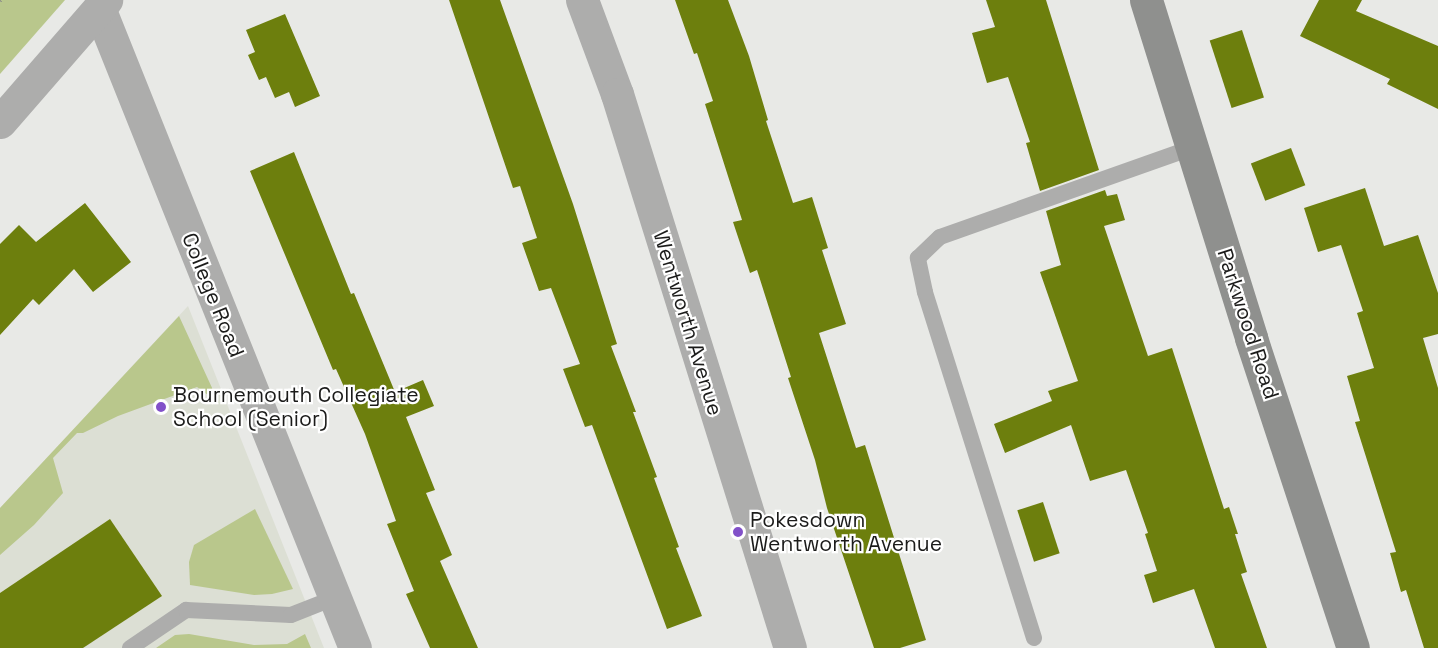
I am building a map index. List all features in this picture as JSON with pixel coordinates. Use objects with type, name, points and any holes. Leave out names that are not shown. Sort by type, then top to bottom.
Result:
[{"type":"main road","name":"Parkwood Road","points":[[1146,0],[1353,648]]},
{"type":"street","name":"Wentworth Avenue","points":[[582,0],[617,94],[790,648]]},
{"type":"street","points":[[0,122],[103,4]]},
{"type":"street","name":"College Road","points":[[103,4],[355,648]]},
{"type":"lane","points":[[1034,638],[925,292],[918,258],[940,237],[1192,148]]},
{"type":"lane","points":[[130,648],[186,610],[291,615],[334,598]]},
{"type":"shaded area","name":"Bournemouth Collegiate School (Senior)","points":[[188,306],[324,648],[0,648],[0,508]]},
{"type":"green space","points":[[0,0],[65,0],[0,74]]},
{"type":"green space","points":[[179,316],[219,403],[197,387],[118,416],[83,433],[77,433],[53,458],[63,493],[34,525],[0,555],[0,508]]},
{"type":"green space","points":[[255,509],[293,589],[254,595],[190,585],[189,562],[194,545]]},
{"type":"green space","points":[[189,634],[254,645],[287,644],[305,634],[311,648],[156,648],[175,635]]},
{"type":"building","points":[[449,0],[500,0],[573,204],[617,344],[611,346],[657,477],[654,478],[679,547],[676,548],[702,616],[667,629],[592,425],[585,427],[563,369],[580,364],[551,288],[539,291],[522,243],[537,238],[520,186],[513,188]]},
{"type":"building","points":[[675,0],[728,0],[749,56],[768,120],[766,121],[793,203],[812,197],[828,248],[822,250],[846,324],[819,333],[856,448],[865,445],[926,640],[900,648],[874,648],[827,508],[815,460],[788,378],[791,377],[757,270],[750,273],[733,222],[742,220],[705,104],[713,101],[697,53],[694,54]]},
{"type":"building","points":[[986,0],[1046,0],[1099,170],[1040,191],[1026,143],[1030,142],[1008,77],[987,83],[972,33],[995,27]]},
{"type":"building","points":[[1319,0],[1362,0],[1356,11],[1438,46],[1438,109],[1387,84],[1390,79],[1300,36]]},
{"type":"building","points":[[285,14],[320,96],[295,107],[289,92],[275,98],[266,77],[259,80],[248,55],[255,52],[246,30]]},
{"type":"building","points":[[1242,30],[1264,98],[1232,108],[1210,41]]},
{"type":"building","points":[[1291,148],[1305,185],[1265,201],[1251,163]]},
{"type":"building","points":[[294,152],[351,294],[354,293],[395,392],[423,380],[434,406],[406,417],[435,490],[426,493],[452,555],[440,561],[478,648],[430,648],[406,594],[414,591],[387,524],[396,521],[365,434],[336,369],[333,370],[250,171]]},
{"type":"building","points":[[1365,188],[1384,246],[1418,235],[1438,293],[1438,334],[1423,338],[1438,388],[1438,648],[1424,648],[1406,590],[1401,592],[1390,553],[1396,552],[1355,422],[1360,421],[1347,376],[1374,368],[1357,313],[1363,311],[1341,245],[1318,252],[1304,208]]},
{"type":"building","points":[[1105,190],[1107,196],[1117,194],[1125,220],[1104,226],[1148,356],[1172,348],[1224,509],[1229,507],[1238,534],[1235,534],[1247,572],[1241,574],[1267,648],[1215,648],[1194,589],[1153,603],[1144,575],[1157,571],[1145,534],[1148,533],[1126,470],[1090,481],[1071,425],[1005,453],[994,424],[1052,401],[1048,391],[1078,381],[1040,272],[1061,265],[1046,211]]},
{"type":"building","points":[[85,203],[131,262],[93,292],[74,269],[39,305],[33,299],[0,335],[0,244],[19,225],[36,242]]},
{"type":"building","points":[[1043,502],[1060,553],[1034,562],[1017,510]]},
{"type":"building","points":[[110,519],[162,596],[83,648],[0,648],[0,593]]},
{"type":"place","name":"Bournemouth Collegiate School (Senior)","points":[[161,407]]},
{"type":"place","name":"Pokesdown Wentworth Avenue","points":[[738,532]]}]
